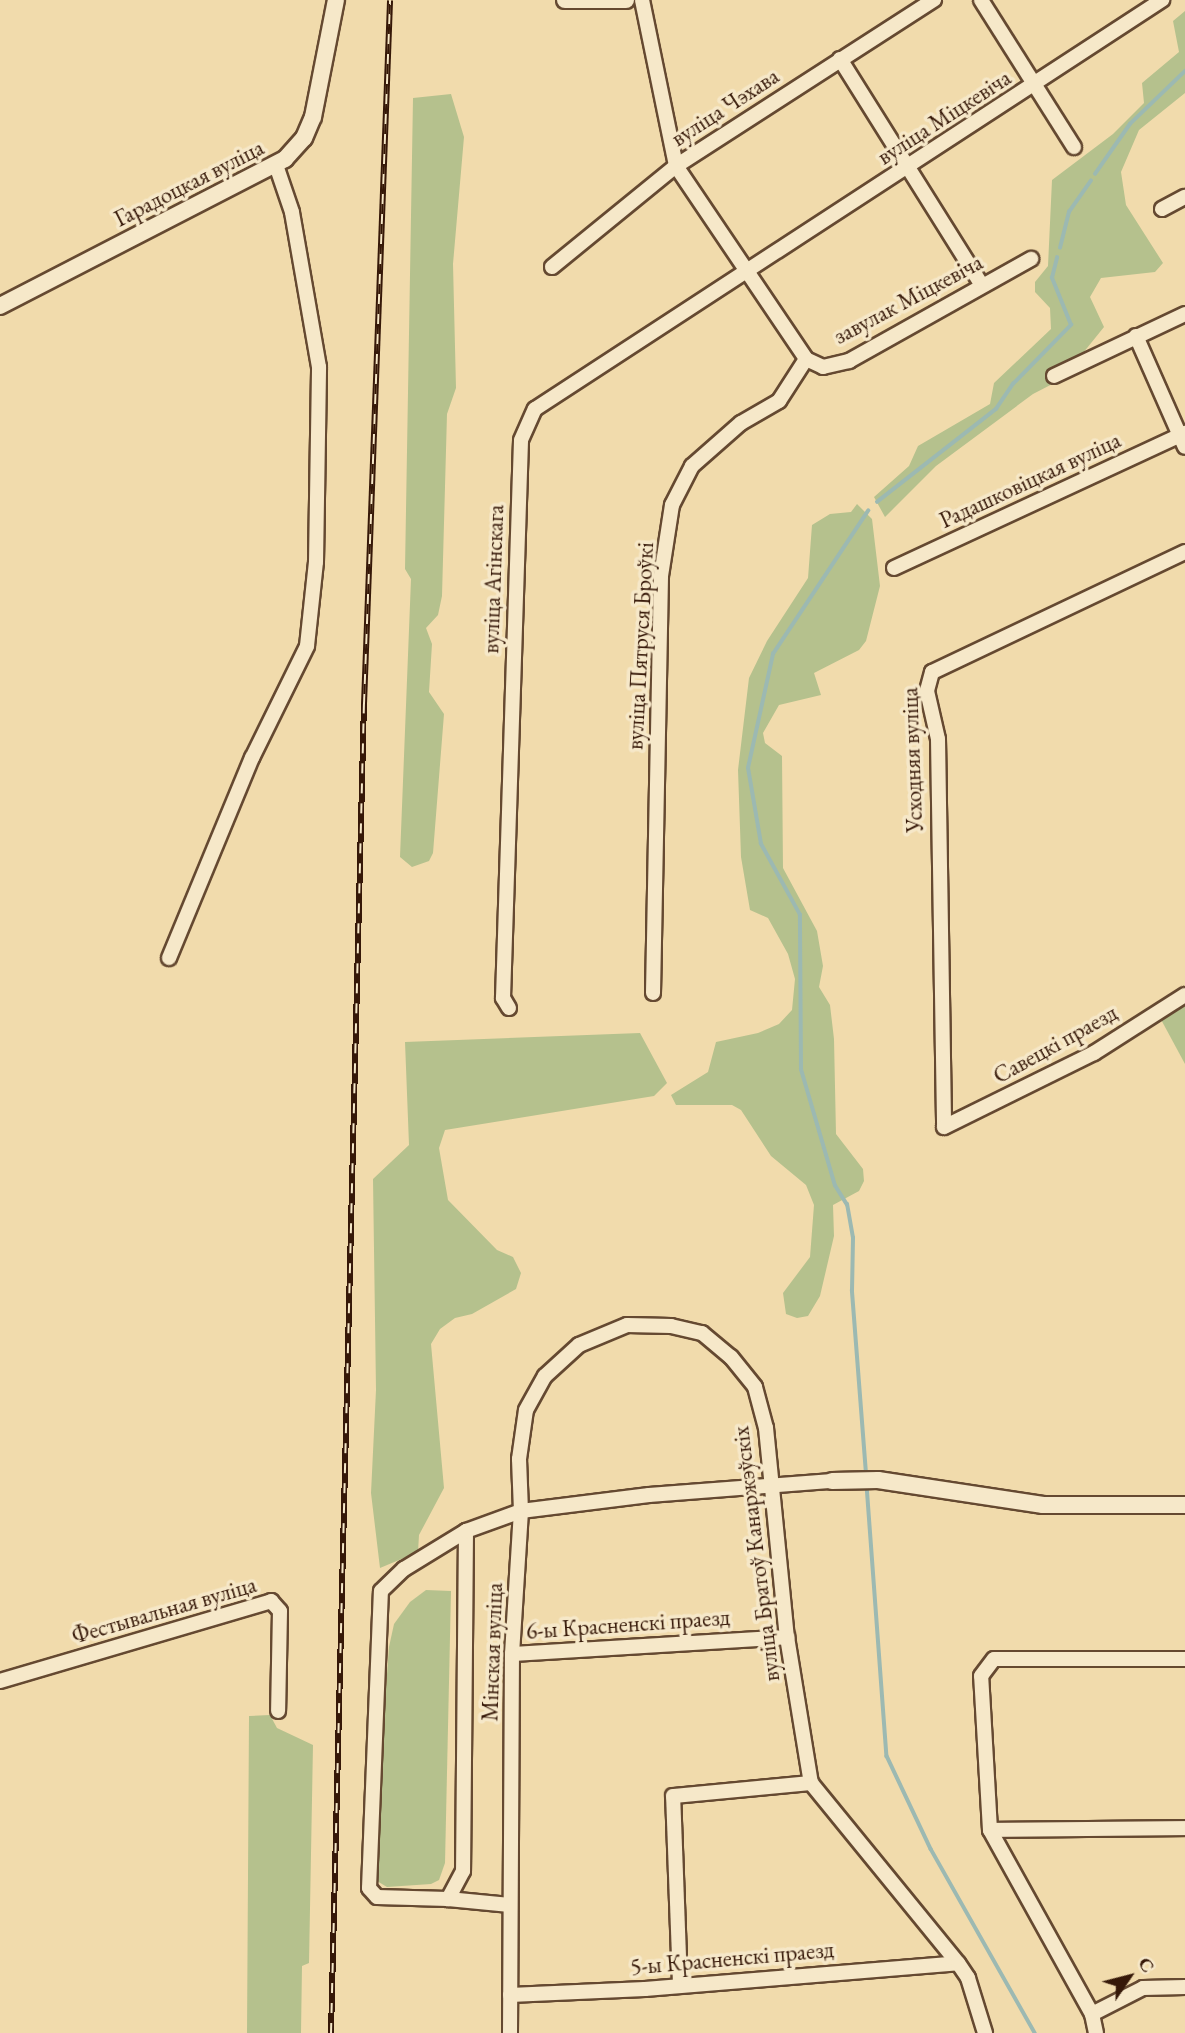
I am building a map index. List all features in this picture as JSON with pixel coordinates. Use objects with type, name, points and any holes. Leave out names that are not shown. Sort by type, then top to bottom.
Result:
[{"type":"street","name":"Гарадоцкая вуліца","points":[[0,306],[276,166],[298,145],[313,117],[336,0]]},
{"type":"street","points":[[565,0],[626,0]]},
{"type":"street","points":[[642,0],[676,166],[750,272],[806,359]]},
{"type":"street","name":"вуліца Чэхава","points":[[552,267],[676,166],[934,0]]},
{"type":"street","points":[[981,0],[1074,146]]},
{"type":"street","name":"вуліца Міцкевіча","points":[[750,272],[1162,0]]},
{"type":"street","points":[[839,59],[910,166],[982,285]]},
{"type":"street","points":[[169,958],[252,758],[307,646],[316,562],[319,367],[292,212],[276,166]]},
{"type":"street","points":[[1162,209],[1185,197]]},
{"type":"street","name":"завулак Міцкевіча","points":[[806,359],[822,367],[849,361],[1031,259]]},
{"type":"street","name":"вуліца Агінскага","points":[[509,1007],[503,998],[521,440],[535,409],[750,272]]},
{"type":"street","points":[[1054,376],[1185,314]]},
{"type":"street","points":[[1136,336],[1183,438]]},
{"type":"street","name":"вуліца Пятруся Броўкі","points":[[653,993],[661,576],[672,505],[692,466],[741,423],[779,401],[806,359]]},
{"type":"street","name":"Радашковіцкая вуліца","points":[[894,568],[1183,438]]},
{"type":"street","name":"Усходняя вуліца","points":[[944,1127],[938,739],[927,691],[932,672],[1185,552]]},
{"type":"street","name":"Савецкі праезд","points":[[944,1127],[1094,1053],[1185,995]]},
{"type":"street","name":"вуліца Братоў Канаржэўскіх","points":[[627,1325],[671,1326],[702,1333],[731,1357],[755,1387],[766,1428],[787,1637],[811,1783],[958,1963],[968,1978],[985,2033]]},
{"type":"street","name":"Мінская вуліца","points":[[510,2033],[513,1654],[521,1511],[519,1459],[526,1410],[545,1376],[579,1345],[627,1325]]},
{"type":"street","points":[[510,1905],[369,1893],[381,1591],[404,1569],[466,1531],[521,1511],[649,1494],[832,1481],[878,1480],[1043,1505],[1185,1505]]},
{"type":"street","points":[[447,1899],[463,1871],[466,1531]]},
{"type":"street","name":"Фестывальная вуліца","points":[[0,1681],[271,1601],[280,1611],[278,1711]]},
{"type":"street","name":"6-ы Красненскі праезд","points":[[513,1654],[787,1637]]},
{"type":"street","points":[[1096,2033],[1091,2014],[990,1830],[981,1676],[995,1659],[1185,1658]]},
{"type":"street","points":[[680,1984],[673,1796],[811,1783]]},
{"type":"street","points":[[990,1830],[1185,1828]]},
{"type":"street","name":"5-ы Красненскі праезд","points":[[510,1995],[958,1963]]},
{"type":"street","points":[[1091,2014],[1143,1988],[1185,1987]]},
{"type":"green space","points":[[1185,11],[1185,93],[1139,130],[1121,172],[1126,205],[1163,263],[1155,272],[1101,278],[1090,297],[1104,327],[1062,379],[1033,394],[936,466],[885,517],[874,497],[909,466],[918,446],[990,404],[994,383],[1051,329],[1050,308],[1035,292],[1035,282],[1048,266],[1052,180],[1113,134],[1144,103],[1142,83],[1179,52],[1173,21]]},
{"type":"green space","points":[[451,94],[464,137],[453,264],[456,388],[447,414],[442,596],[438,615],[426,628],[432,644],[429,692],[444,714],[433,853],[429,861],[412,867],[400,857],[411,579],[405,569],[413,98]]},
{"type":"green space","points":[[857,504],[872,519],[880,586],[866,641],[859,650],[814,673],[821,695],[779,705],[763,733],[765,743],[782,756],[783,868],[817,931],[823,966],[819,987],[830,1005],[834,1039],[836,1134],[863,1169],[864,1181],[859,1191],[833,1205],[834,1236],[820,1296],[808,1316],[797,1318],[786,1314],[783,1293],[810,1257],[814,1205],[806,1185],[771,1156],[741,1110],[732,1105],[676,1105],[671,1095],[708,1072],[716,1042],[758,1033],[779,1024],[792,1010],[795,979],[788,954],[768,918],[750,910],[741,857],[738,770],[749,678],[767,641],[808,578],[812,525],[830,514],[851,512]]},
{"type":"green space","points":[[1185,1001],[1185,1064],[1158,1014]]},
{"type":"green space","points":[[640,1033],[667,1083],[654,1096],[445,1130],[439,1148],[448,1200],[497,1250],[513,1257],[521,1273],[516,1289],[472,1314],[455,1318],[440,1329],[431,1344],[444,1488],[419,1535],[418,1552],[380,1568],[371,1493],[376,1390],[373,1179],[409,1145],[405,1042]]},
{"type":"green space","points":[[426,1590],[451,1591],[445,1863],[439,1880],[431,1884],[387,1887],[372,1878],[389,1647],[394,1624],[410,1602]]},
{"type":"green space","points":[[270,1715],[277,1728],[313,1745],[309,1963],[302,1966],[301,2033],[247,2033],[249,1716]]},
{"type":"waterway","points":[[1095,174],[1130,124],[1185,71]]},
{"type":"waterway","points":[[1060,248],[1069,212],[1091,181]]},
{"type":"waterway","points":[[877,502],[996,409],[1013,384],[1071,325],[1052,278],[1057,258]]},
{"type":"waterway","points":[[866,1474],[852,1291],[853,1238],[847,1205],[835,1186],[801,1070],[800,915],[761,844],[748,768],[773,654],[868,511]]},
{"type":"waterway","points":[[867,1485],[887,1756],[931,1849],[1035,2033]]},
{"type":"railway","points":[[331,2033],[364,704],[390,0]]}]
